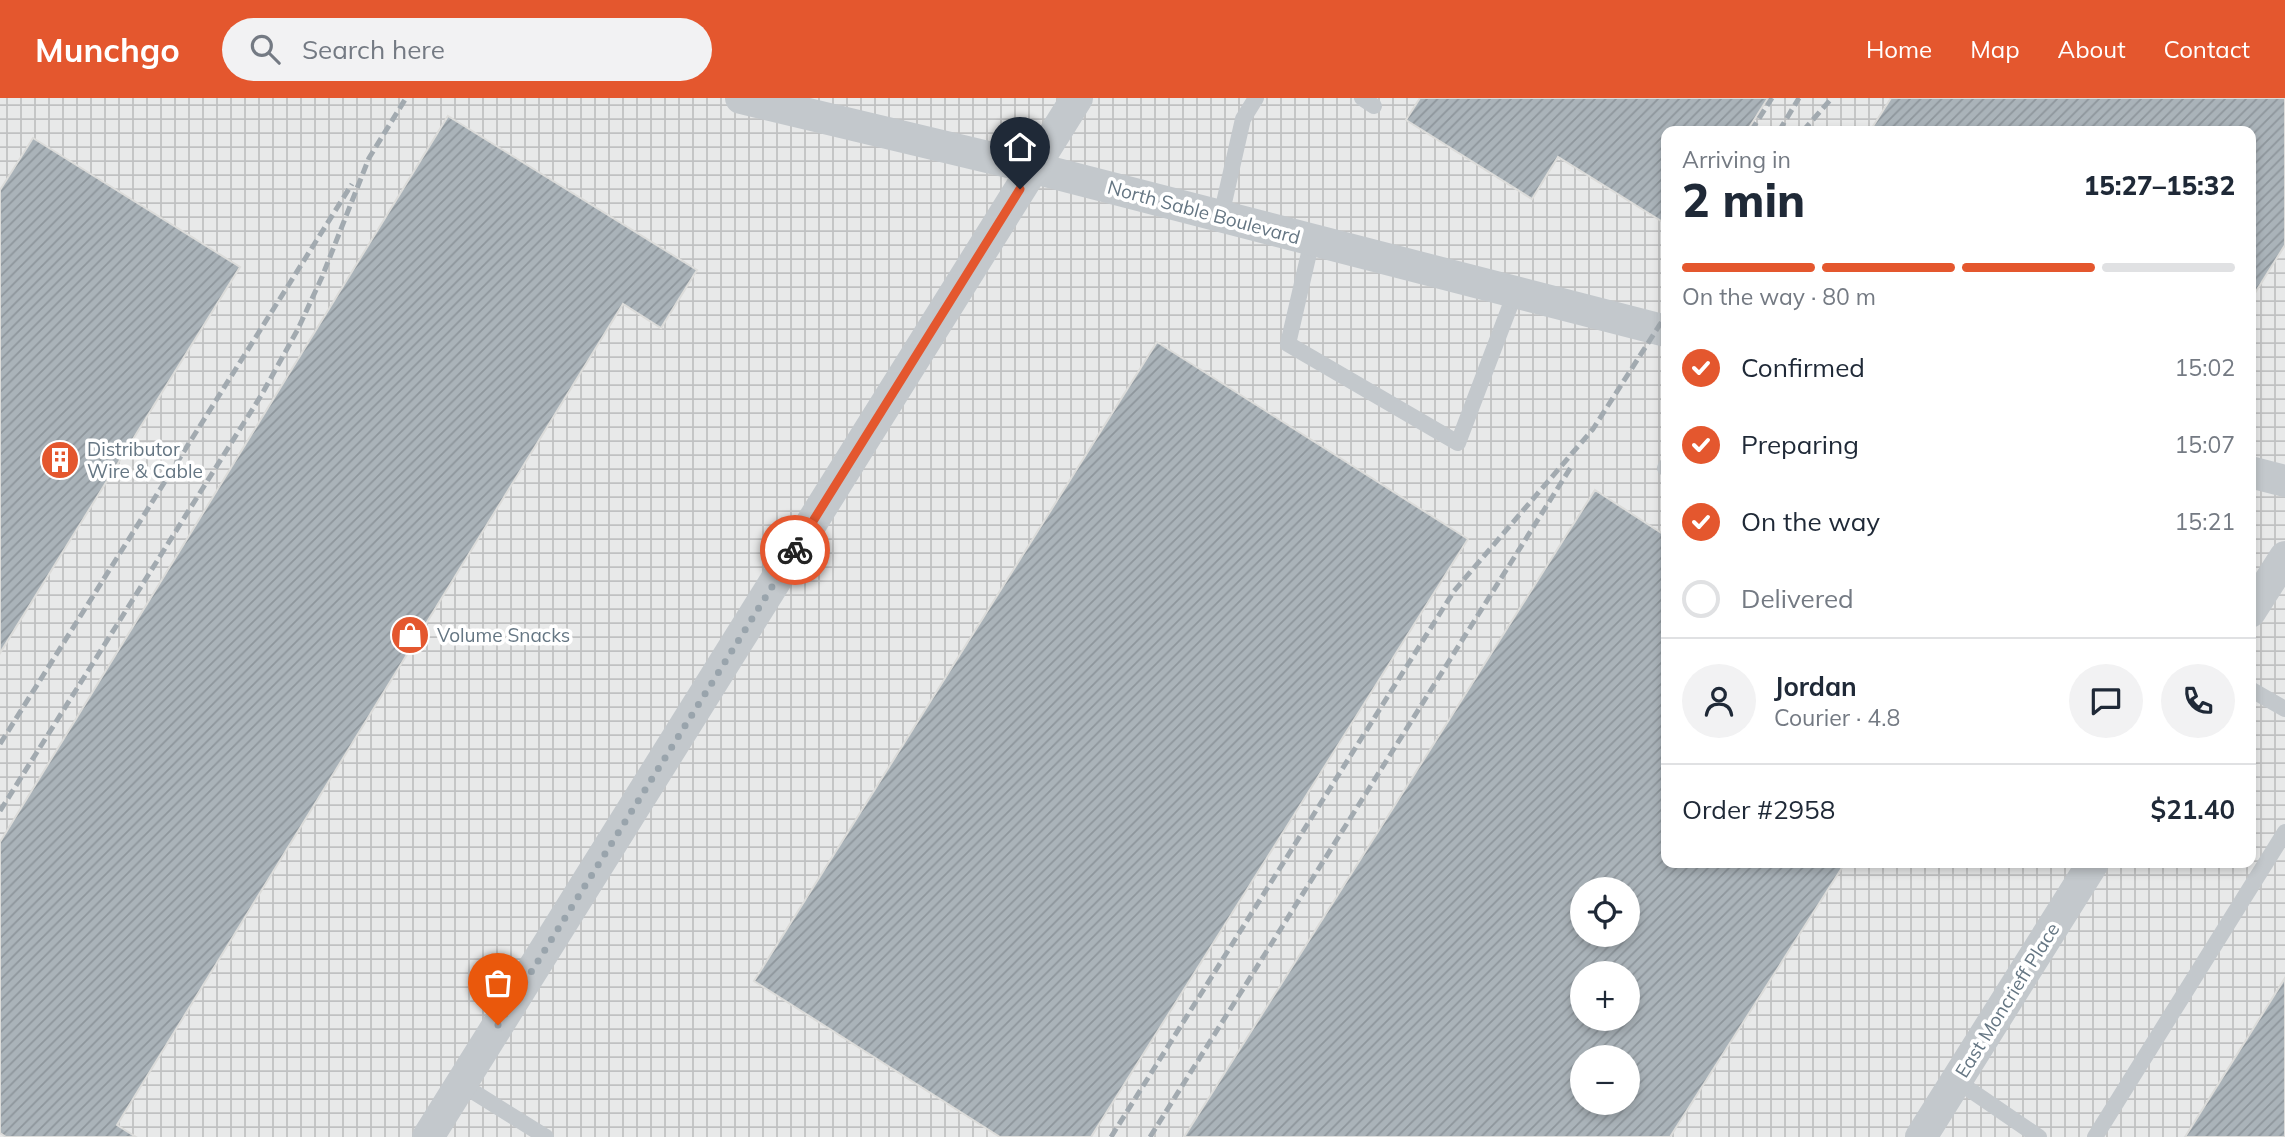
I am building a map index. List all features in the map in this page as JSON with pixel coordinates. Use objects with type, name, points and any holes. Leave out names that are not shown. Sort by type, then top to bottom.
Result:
[{"type":"street","name":"North Sable Boulevard","points":[[741,98],[1034,167],[1661,330]]},
{"type":"street","points":[[428,1137],[1077,98]]},
{"type":"street","points":[[2256,474],[2285,481]]},
{"type":"street","points":[[2256,603],[2285,557]]},
{"type":"street","name":"East Moncrieff Place","points":[[1922,1137],[2090,868]]},
{"type":"lane","points":[[1220,216],[1243,119],[1256,98]]},
{"type":"lane","points":[[1312,240],[1288,344],[1458,443],[1515,293]]},
{"type":"lane","points":[[2256,692],[2285,709]]},
{"type":"lane","points":[[2095,1137],[2285,832]]},
{"type":"lane","points":[[1957,1081],[2039,1137]]},
{"type":"lane","points":[[461,1084],[546,1137]]},
{"type":"shaded area","points":[[0,98],[2285,98],[2285,1137],[0,1137]]},
{"type":"building","points":[[1420,98],[1768,98],[1750,126],[1661,126],[1661,221],[1558,157],[1532,199],[1406,120]]},
{"type":"building","points":[[1891,98],[2285,98],[2285,245],[2256,291],[2256,126],[1873,126]]},
{"type":"building","points":[[448,116],[697,270],[661,328],[623,304],[117,1125],[136,1137],[6,1137],[0,1133],[0,842]]},
{"type":"building","name":"Distributor Wire & Cable","points":[[33,138],[240,267],[0,653],[0,190]]},
{"type":"building","points":[[1157,342],[1468,539],[1091,1137],[1000,1137],[754,981]]},
{"type":"building","points":[[1595,490],[1661,533],[1661,868],[1842,868],[1670,1137],[1184,1137]]},
{"type":"building","points":[[2285,978],[2285,1137],[2185,1137]]},
{"type":"railway","points":[[0,811],[262,394],[298,329],[322,277],[369,158],[406,98]]},
{"type":"railway","points":[[1754,126],[1772,98]]},
{"type":"railway","points":[[1782,126],[1799,98]]},
{"type":"railway","points":[[1807,126],[1832,98]]},
{"type":"railway","points":[[0,744],[352,184]]},
{"type":"railway","points":[[1111,1137],[1454,591],[1593,429],[1661,323]]},
{"type":"railway","points":[[1150,1137],[1571,467]]},
{"type":"way so far","points":[[498,1025],[795,550]]},
{"type":"place","name":"Distributor Wire & Cable","points":[[60,460]]},
{"type":"place","name":"Volume Snacks","points":[[410,635]]},
{"type":"route","points":[[795,550],[1020,189]]}]
